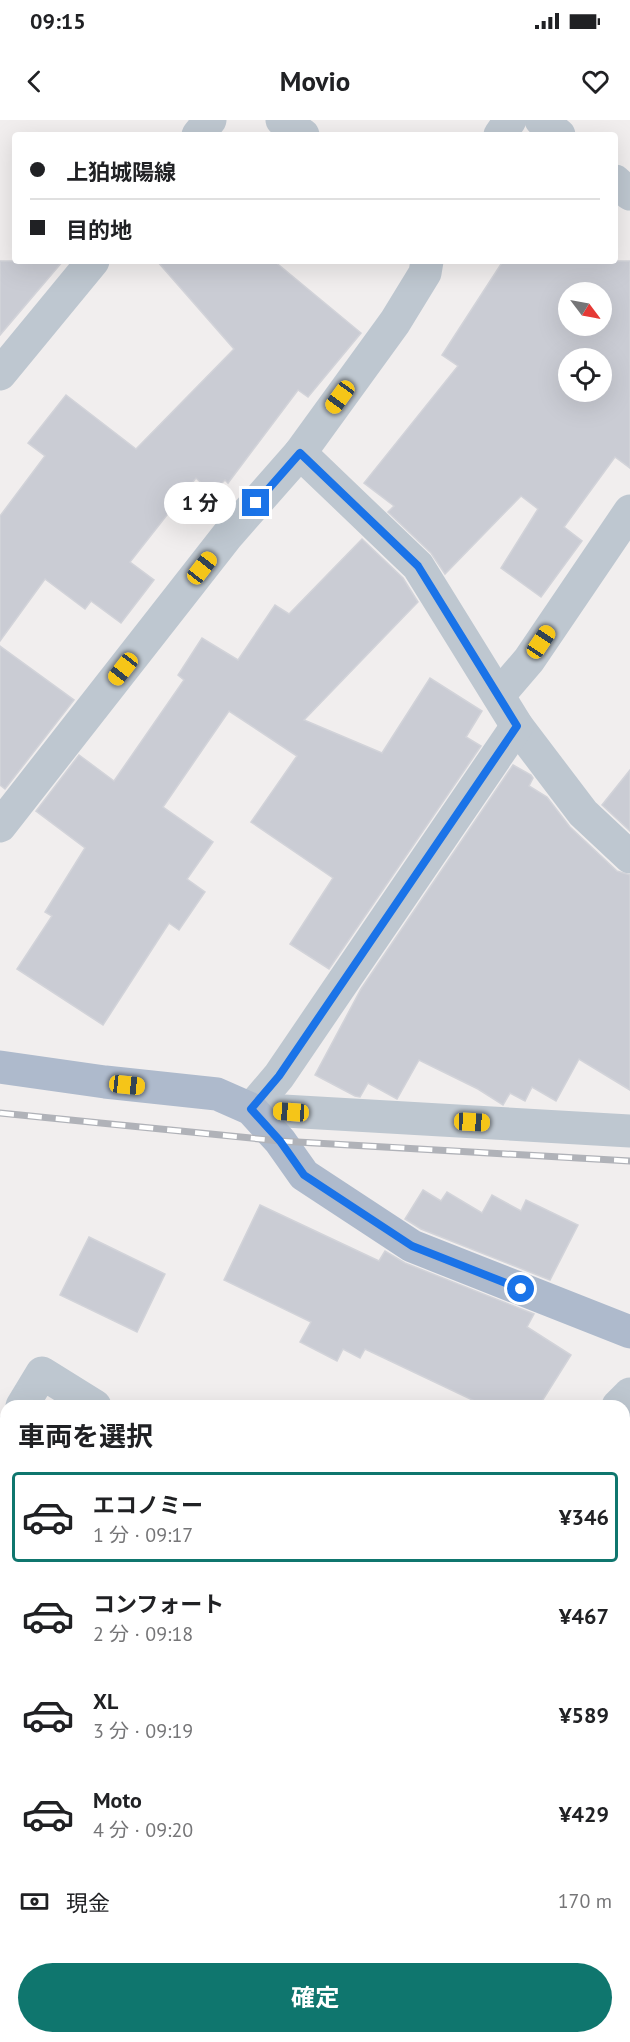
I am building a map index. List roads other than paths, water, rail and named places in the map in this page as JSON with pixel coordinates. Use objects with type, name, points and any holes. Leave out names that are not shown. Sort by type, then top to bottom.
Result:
[{"type":"main road","points":[[0,1067],[105,1082],[217,1094],[251,1109],[280,1141],[304,1175],[412,1246],[630,1332]]},
{"type":"street","points":[[200,132],[210,120]]},
{"type":"street","points":[[282,120],[299,132]]},
{"type":"street","points":[[541,120],[555,132]]},
{"type":"street","points":[[618,184],[630,194]]},
{"type":"street","points":[[0,374],[91,264]]},
{"type":"street","points":[[0,826],[227,536],[300,453],[395,322],[425,273],[426,264]]},
{"type":"street","points":[[300,453],[418,566],[517,726],[583,813],[630,857]]},
{"type":"street","points":[[499,695],[529,660],[630,511]]},
{"type":"street","points":[[251,1109],[279,1076],[517,726]]},
{"type":"street","points":[[251,1109],[630,1131]]},
{"type":"street","points":[[26,1400],[42,1373],[85,1400]]},
{"type":"railway","points":[[0,1113],[280,1141],[630,1161]]}]
